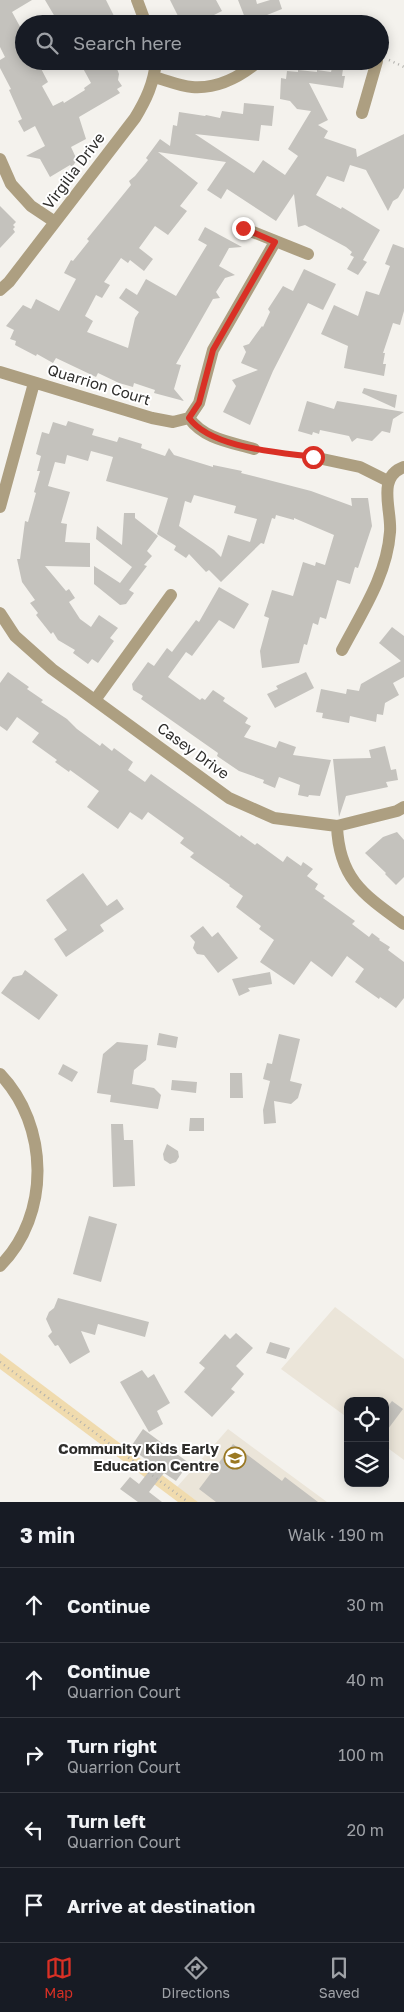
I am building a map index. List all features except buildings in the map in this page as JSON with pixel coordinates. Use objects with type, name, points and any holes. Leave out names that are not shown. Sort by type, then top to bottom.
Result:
[{"type":"street","points":[[138,0],[143,15]]},
{"type":"street","name":"Virgilia Drive","points":[[0,290],[9,282],[135,118],[146,98],[155,70]]},
{"type":"street","points":[[154,77],[190,87],[203,87],[236,78],[247,70]]},
{"type":"street","points":[[362,112],[378,70]]},
{"type":"street","points":[[0,159],[12,184],[31,206],[55,222]]},
{"type":"street","points":[[243,228],[308,254]]},
{"type":"street","points":[[254,448],[208,436],[195,426],[189,418],[199,403],[213,350],[275,242]]},
{"type":"street","name":"Quarrion Court","points":[[0,372],[152,418],[173,422],[189,418]]},
{"type":"street","points":[[0,507],[34,383]]},
{"type":"street","points":[[313,457],[360,467],[388,481]]},
{"type":"street","points":[[342,650],[384,566],[391,530],[387,491],[388,481],[394,473],[404,467]]},
{"type":"street","points":[[95,700],[171,595]]},
{"type":"street","name":"Casey Drive","points":[[0,613],[15,636],[52,669],[229,798],[274,818],[337,826],[397,811],[404,807]]},
{"type":"street","points":[[337,826],[338,847],[343,866],[373,902],[404,924]]},
{"type":"street","points":[[0,1074],[24,1105],[32,1128],[37,1151],[38,1188],[26,1225],[7,1259],[0,1266]]},
{"type":"path","points":[[389,63],[404,66]]},
{"type":"path","points":[[254,448],[313,457]]},
{"type":"path","points":[[0,1362],[188,1502]]},
{"type":"shaded area","points":[[335,1307],[404,1359],[404,1460],[389,1449],[389,1397],[344,1397],[344,1415],[281,1369]]},
{"type":"shaded area","points":[[0,1353],[198,1502],[178,1502],[0,1369]]},
{"type":"shaded area","name":"Community Kids Early Education Centre","points":[[228,1429],[327,1502],[198,1502],[177,1487]]},
{"type":"place","name":"Community Kids Early Education Centre","points":[[235,1458]]},
{"type":"route","points":[[243,228],[275,242],[213,350],[199,403],[195,412],[189,418],[195,426],[208,436],[254,448],[313,457]]}]
